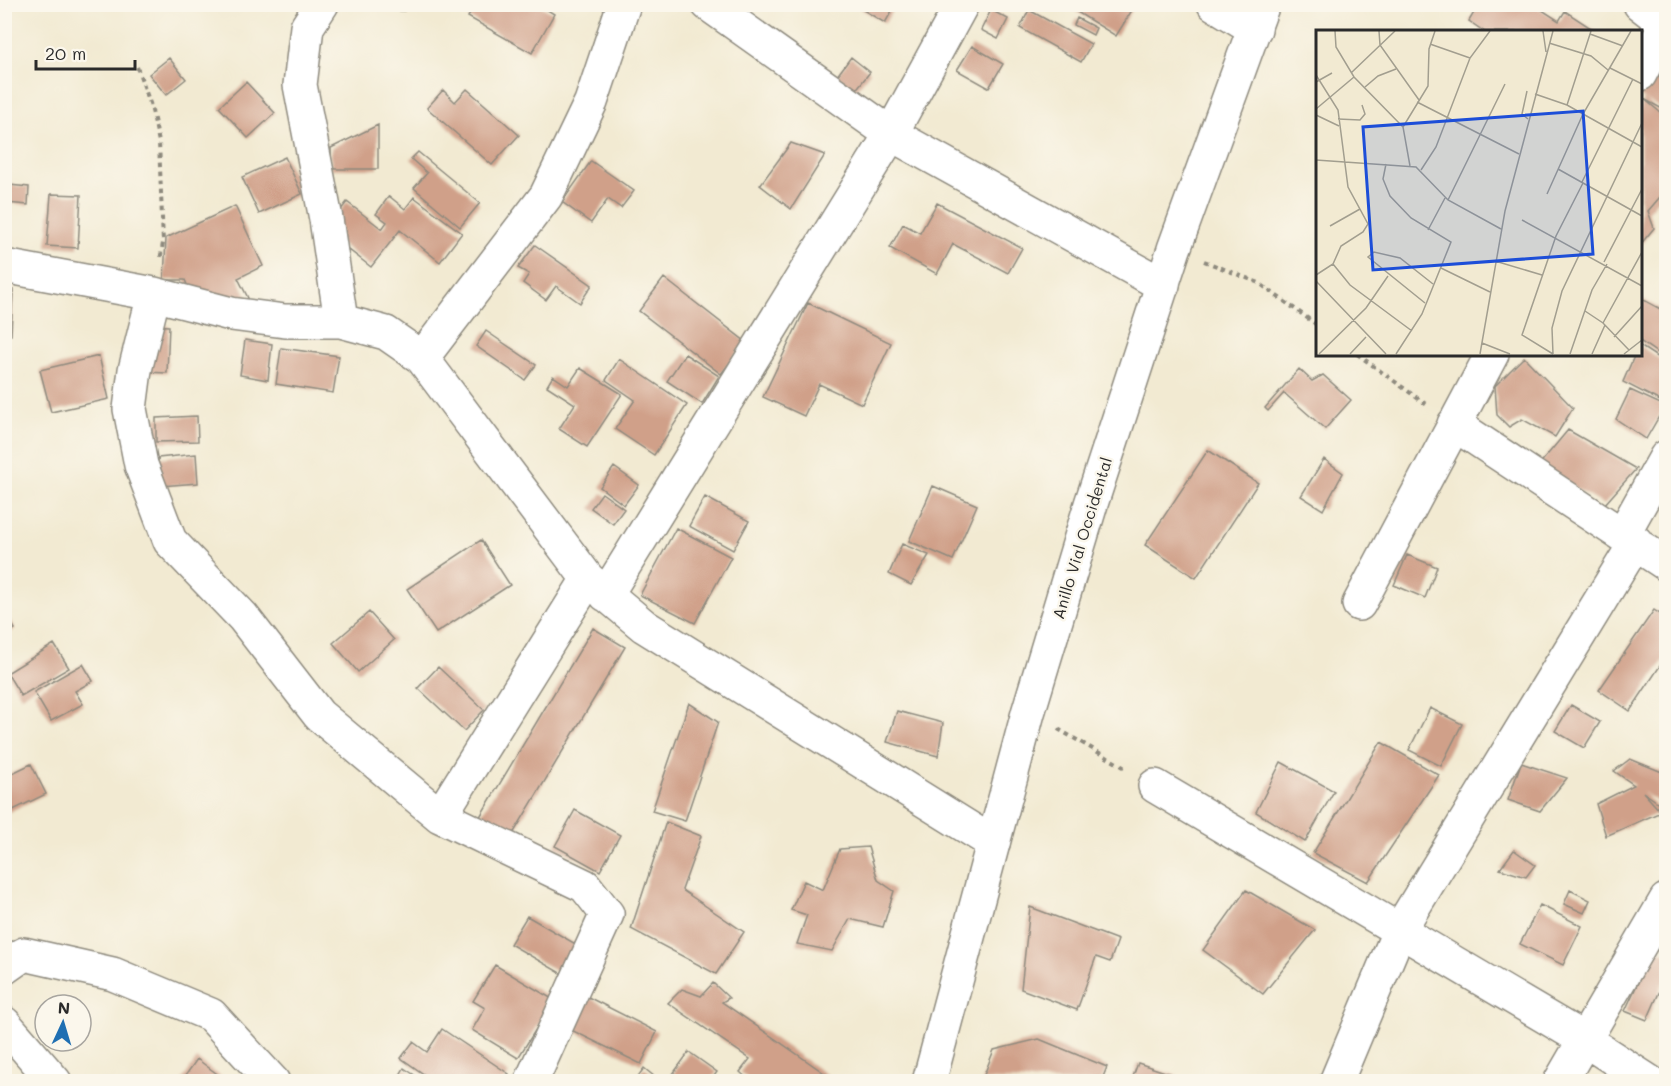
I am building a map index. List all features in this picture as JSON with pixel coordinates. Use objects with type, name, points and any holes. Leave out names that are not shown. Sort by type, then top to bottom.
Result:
[{"type":"main road","points":[[422,358],[546,196],[591,102],[624,4]]},
{"type":"main road","points":[[708,4],[891,134],[1163,285]]},
{"type":"main road","points":[[440,816],[597,587],[891,134],[962,4]]},
{"type":"main road","points":[[1214,4],[1259,17]]},
{"type":"main road","points":[[1640,4],[1666,24],[1641,72]]},
{"type":"main road","points":[[307,12],[300,85],[326,219],[341,321]]},
{"type":"main road","name":"Anillo Vial Occidental","points":[[929,1082],[1028,713],[1091,504],[1174,249],[1259,17]]},
{"type":"main road","points":[[4,266],[154,294],[231,314],[285,321],[341,321],[386,333],[422,358],[597,587],[644,626],[993,843]]},
{"type":"main road","points":[[154,294],[135,370],[130,409],[141,465],[170,541],[243,617],[320,715],[440,816],[585,886],[606,914],[531,1082]]},
{"type":"main road","points":[[1359,604],[1491,356]]},
{"type":"main road","points":[[1455,424],[1666,564]]},
{"type":"main road","points":[[1336,1082],[1400,929],[1630,538],[1666,457]]},
{"type":"main road","points":[[1155,786],[1400,929],[1585,1040],[1650,1082]]},
{"type":"main road","points":[[1560,1082],[1666,900]]},
{"type":"main road","points":[[4,968],[24,954],[113,974],[200,1010],[211,1015],[273,1082]]},
{"type":"main road","points":[[4,1023],[54,1082]]},
{"type":"path","points":[[137,68],[151,106],[159,142],[162,243],[154,294]]},
{"type":"path","points":[[1174,249],[1259,284],[1316,325]]},
{"type":"path","points":[[1360,356],[1455,424]]},
{"type":"path","points":[[1028,713],[1155,786]]},
{"type":"building","points":[[379,4],[404,4],[404,11],[379,10]]},
{"type":"building","points":[[476,4],[538,4],[554,14],[532,53],[468,17]]},
{"type":"building","points":[[853,4],[896,4],[885,23]]},
{"type":"building","points":[[1064,4],[1129,4],[1134,7],[1116,36]]},
{"type":"building","points":[[1479,4],[1533,4],[1559,21],[1565,11],[1594,30],[1482,30],[1469,21]]},
{"type":"building","points":[[991,10],[1008,19],[998,39],[981,30]]},
{"type":"building","points":[[1029,10],[1091,44],[1081,62],[1020,28]]},
{"type":"building","points":[[1077,18],[1096,28],[1093,35],[1074,25]]},
{"type":"building","points":[[972,46],[1003,64],[989,88],[957,70]]},
{"type":"building","points":[[851,57],[870,72],[855,91],[837,76]]},
{"type":"building","points":[[169,58],[186,79],[166,95],[149,74]]},
{"type":"building","points":[[1656,75],[1666,81],[1666,111],[1641,98],[1641,87]]},
{"type":"building","points":[[246,82],[275,113],[248,138],[219,107]]},
{"type":"building","points":[[467,89],[519,135],[492,165],[427,108],[443,90],[455,102]]},
{"type":"building","points":[[1644,99],[1666,117],[1666,190],[1648,211],[1654,228],[1641,244],[1641,107]]},
{"type":"building","points":[[378,125],[378,169],[331,169],[331,148]]},
{"type":"building","points":[[791,143],[825,155],[791,209],[760,185]]},
{"type":"building","points":[[418,152],[480,203],[460,227],[414,188],[427,173],[411,159]]},
{"type":"building","points":[[285,157],[302,194],[259,214],[242,177]]},
{"type":"building","points":[[591,161],[634,191],[621,208],[608,199],[591,223],[562,202]]},
{"type":"building","points":[[9,185],[29,187],[28,205],[7,203]]},
{"type":"building","points":[[51,194],[81,195],[78,248],[47,246]]},
{"type":"building","points":[[389,196],[405,209],[414,197],[462,233],[440,262],[400,230],[371,267],[335,239],[333,220],[347,202],[382,229],[387,222],[376,214]]},
{"type":"building","points":[[937,203],[1022,248],[1008,273],[953,244],[937,274],[890,248],[903,224],[920,233]]},
{"type":"building","points":[[235,206],[263,266],[238,278],[250,302],[193,298],[185,280],[164,280],[166,238]]},
{"type":"building","points":[[535,245],[592,285],[580,303],[556,286],[546,300],[523,283],[529,274],[518,268]]},
{"type":"building","points":[[664,278],[746,342],[721,374],[639,311]]},
{"type":"building","points":[[4,289],[13,290],[11,335],[4,335]]},
{"type":"building","points":[[1641,299],[1666,312],[1666,359],[1641,342]]},
{"type":"building","points":[[808,303],[891,343],[862,404],[819,384],[804,416],[763,397]]},
{"type":"building","points":[[148,325],[169,326],[167,373],[146,372]]},
{"type":"building","points":[[486,331],[536,365],[525,380],[476,346]]},
{"type":"building","points":[[245,340],[272,344],[268,380],[240,375]]},
{"type":"building","points":[[1641,347],[1666,363],[1666,404],[1623,382],[1634,356],[1641,356]]},
{"type":"building","points":[[281,348],[339,356],[333,393],[276,384]]},
{"type":"building","points":[[685,354],[719,376],[702,404],[667,381]]},
{"type":"building","points":[[99,356],[109,399],[51,412],[40,370]]},
{"type":"building","points":[[1524,357],[1573,408],[1555,437],[1522,419],[1509,427],[1497,415],[1495,386]]},
{"type":"building","points":[[619,359],[687,405],[654,455],[615,429],[635,400],[606,380]]},
{"type":"building","points":[[580,368],[622,394],[587,447],[559,429],[575,404],[547,386],[553,376],[568,386]]},
{"type":"building","points":[[1299,369],[1312,381],[1323,375],[1351,400],[1325,429],[1284,393],[1268,411],[1265,408]]},
{"type":"building","points":[[1630,390],[1665,406],[1646,439],[1616,419]]},
{"type":"building","points":[[197,416],[198,441],[156,442],[156,418]]},
{"type":"building","points":[[1568,430],[1636,469],[1604,505],[1538,466]]},
{"type":"building","points":[[1208,450],[1258,483],[1196,578],[1145,545]]},
{"type":"building","points":[[196,454],[198,483],[160,486],[158,458]]},
{"type":"building","points":[[1324,459],[1343,473],[1323,510],[1301,496]]},
{"type":"building","points":[[614,467],[639,485],[624,505],[600,487]]},
{"type":"building","points":[[933,486],[977,505],[953,560],[909,541]]},
{"type":"building","points":[[602,493],[624,509],[613,524],[591,508]]},
{"type":"building","points":[[705,497],[749,521],[733,550],[689,526]]},
{"type":"building","points":[[676,528],[731,557],[695,623],[640,595]]},
{"type":"building","points":[[481,540],[510,585],[436,633],[407,589]]},
{"type":"building","points":[[902,544],[929,555],[911,585],[889,574]]},
{"type":"building","points":[[1407,555],[1437,567],[1425,598],[1394,585]]},
{"type":"building","points":[[1654,610],[1666,618],[1666,657],[1630,711],[1599,690]]},
{"type":"building","points":[[4,611],[15,629],[4,635]]},
{"type":"building","points":[[369,612],[394,640],[358,672],[333,643]]},
{"type":"building","points":[[593,628],[625,647],[510,839],[478,820]]},
{"type":"building","points":[[54,644],[69,668],[21,696],[7,673]]},
{"type":"building","points":[[83,664],[93,681],[75,691],[83,704],[51,721],[34,692]]},
{"type":"building","points":[[438,667],[484,710],[464,731],[418,688]]},
{"type":"building","points":[[689,703],[718,722],[685,821],[652,811]]},
{"type":"building","points":[[1571,705],[1600,722],[1584,748],[1555,731]]},
{"type":"building","points":[[1430,708],[1462,724],[1441,766],[1409,750]]},
{"type":"building","points":[[897,711],[943,723],[938,756],[887,742]]},
{"type":"building","points":[[1381,742],[1439,775],[1368,882],[1313,853]]},
{"type":"building","points":[[1630,759],[1662,772],[1666,762],[1666,808],[1643,792],[1661,812],[1606,836],[1596,804],[1634,785],[1614,771]]},
{"type":"building","points":[[1281,762],[1334,791],[1305,842],[1256,812]]},
{"type":"building","points":[[1521,763],[1567,778],[1540,811],[1508,800]]},
{"type":"building","points":[[31,764],[46,794],[9,812],[4,803],[4,777]]},
{"type":"building","points":[[575,810],[620,835],[600,871],[555,846]]},
{"type":"building","points":[[666,822],[701,836],[682,890],[744,932],[716,974],[631,929]]},
{"type":"building","points":[[868,847],[878,880],[894,891],[883,927],[850,919],[832,951],[797,944],[807,915],[791,910],[804,881],[823,890],[840,849]]},
{"type":"building","points":[[1514,850],[1535,865],[1526,877],[1500,869]]},
{"type":"building","points":[[1246,890],[1315,930],[1263,994],[1203,950]]},
{"type":"building","points":[[1570,890],[1590,900],[1584,913],[1564,904]]},
{"type":"building","points":[[1540,905],[1582,926],[1563,965],[1520,944]]},
{"type":"building","points":[[1030,907],[1118,940],[1110,962],[1096,957],[1077,1010],[1021,989]]},
{"type":"building","points":[[527,916],[579,946],[562,974],[510,944]]},
{"type":"building","points":[[1654,948],[1666,953],[1666,977],[1647,1020],[1625,1011]]},
{"type":"building","points":[[495,965],[554,1000],[518,1058],[472,1030],[485,1008],[473,1001]]},
{"type":"building","points":[[713,983],[729,998],[722,1002],[837,1082],[751,1082],[740,1072],[750,1059],[668,1003],[682,989],[701,996]]},
{"type":"building","points":[[586,996],[657,1032],[641,1064],[569,1029]]},
{"type":"building","points":[[442,1029],[509,1074],[504,1082],[435,1082],[401,1058],[413,1042],[427,1052]]},
{"type":"building","points":[[1039,1039],[1107,1067],[1101,1082],[982,1080],[994,1050]]},
{"type":"building","points":[[689,1052],[717,1072],[710,1082],[667,1082]]},
{"type":"building","points":[[197,1059],[228,1082],[181,1082]]},
{"type":"building","points":[[1138,1063],[1177,1076],[1175,1082],[1131,1082]]},
{"type":"building","points":[[404,1068],[425,1082],[396,1082]]},
{"type":"building","points":[[644,1068],[661,1082],[634,1082]]}]
